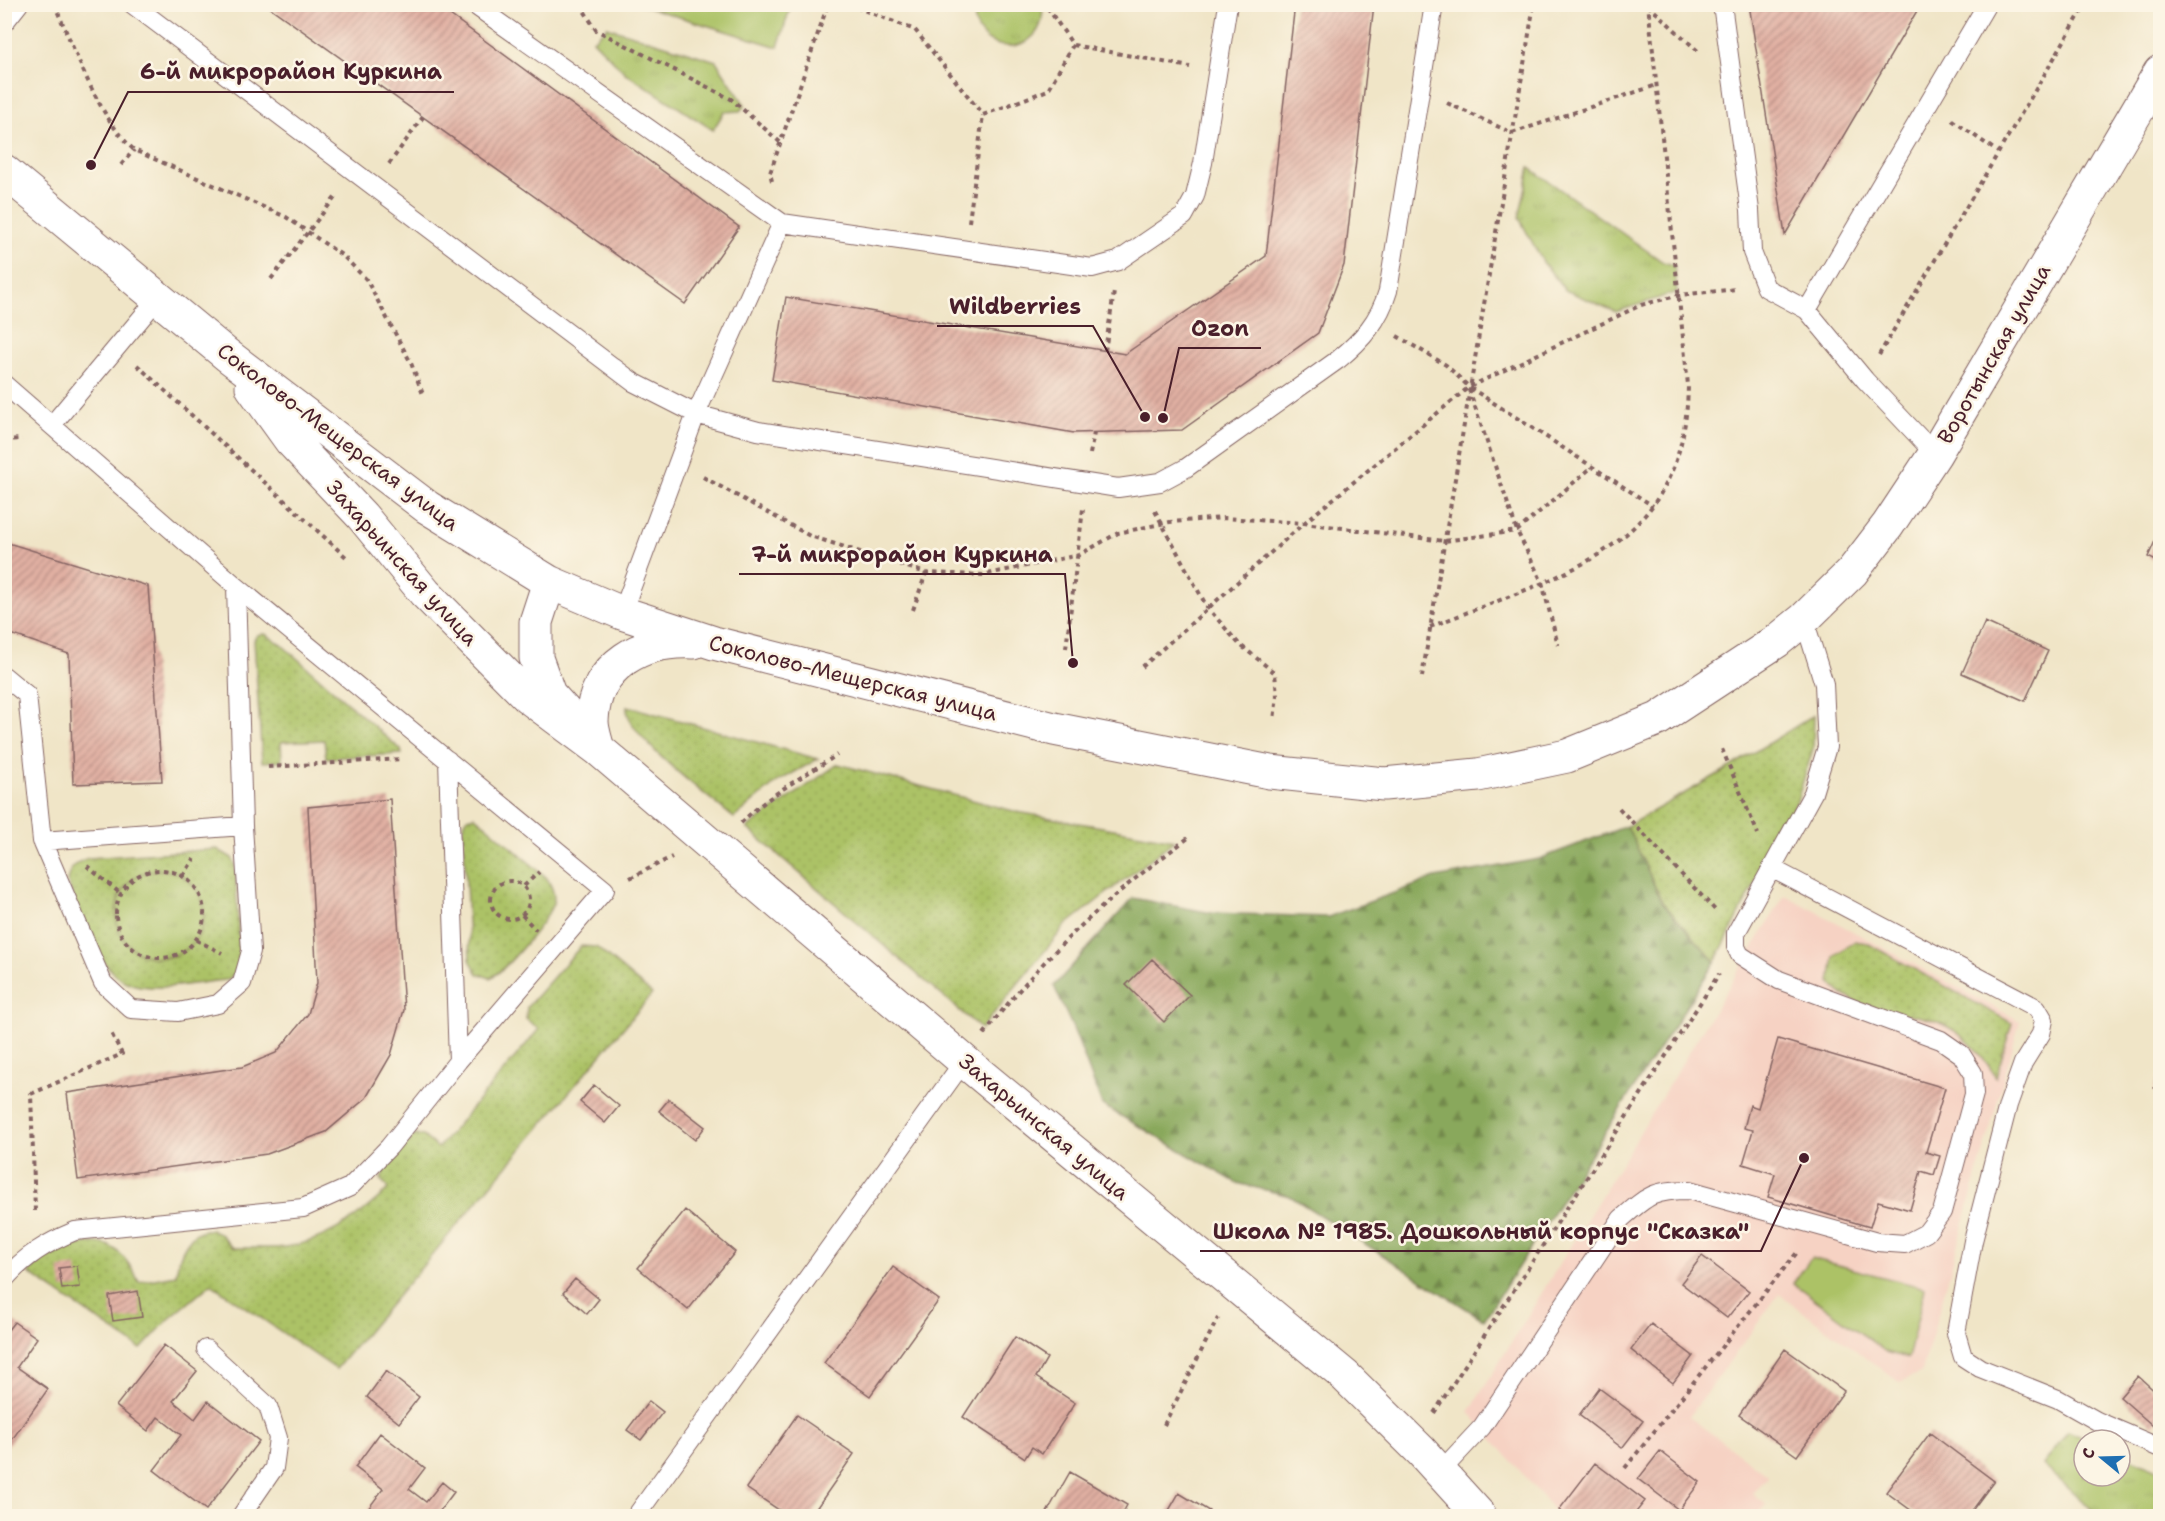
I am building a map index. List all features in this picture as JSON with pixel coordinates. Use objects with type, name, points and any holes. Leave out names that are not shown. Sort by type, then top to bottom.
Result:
[{"type":"street","name":"Воротынская улица","points":[[1804,619],[1852,572],[1888,525],[1935,454],[2160,72]]},
{"type":"street","name":"Соколово-Мещерская улица","points":[[4,171],[227,355],[427,507],[549,582],[622,613],[714,644],[1054,729],[1270,772],[1384,784],[1478,775],[1567,756],[1658,719],[1777,641],[1804,619]]},
{"type":"street","name":"Захарьинская улица","points":[[227,355],[291,441],[362,516],[425,594],[527,696],[598,749],[964,1061],[1345,1376],[1414,1444],[1480,1516]]},
{"type":"street","name":"Захарьинская улица","points":[[549,582],[536,622],[536,658],[549,694],[598,749]]},
{"type":"street","points":[[598,749],[592,723],[597,694],[618,663],[645,647],[669,641],[714,644]]},
{"type":"lane","points":[[4,23],[19,4]]},
{"type":"lane","points":[[132,4],[633,382],[696,414],[758,431],[1118,488],[1160,482],[1186,468],[1339,359],[1362,340],[1374,323],[1388,291],[1434,4]]},
{"type":"lane","points":[[473,4],[782,223],[1092,268],[1118,261],[1184,216],[1195,196],[1228,4]]},
{"type":"lane","points":[[1722,4],[1750,210],[1752,252],[1766,288],[1807,310],[1865,380],[1935,454]]},
{"type":"lane","points":[[1807,310],[1987,4]]},
{"type":"lane","points":[[622,613],[696,414],[782,223]]},
{"type":"lane","points":[[52,425],[159,298]]},
{"type":"lane","points":[[4,384],[236,586],[605,890],[458,1061],[389,1147],[350,1187],[303,1208],[75,1231],[44,1244],[21,1262],[4,1280]]},
{"type":"lane","points":[[4,676],[27,695],[42,841],[103,983],[131,1009],[178,1012],[218,1004],[242,982],[251,951],[243,825],[236,586]]},
{"type":"lane","points":[[1440,1472],[1482,1427],[1621,1219],[1641,1201],[1661,1190],[1689,1190],[1877,1242],[1905,1244],[1926,1233],[1942,1212],[1974,1094],[1973,1072],[1961,1054],[1941,1040],[1779,980],[1740,955],[1736,940],[1813,793],[1827,747],[1824,684],[1804,619]]},
{"type":"lane","points":[[448,760],[458,1061]]},
{"type":"lane","points":[[42,841],[243,825]]},
{"type":"lane","points":[[1773,869],[2037,1008],[2044,1020],[2041,1034],[2024,1063],[2008,1105],[1973,1241],[1956,1334],[1963,1357],[1980,1368],[2058,1399],[2097,1421],[2160,1448]]},
{"type":"lane","points":[[636,1516],[964,1061]]},
{"type":"lane","points":[[206,1349],[268,1406],[278,1438],[274,1468],[241,1516]]},
{"type":"path","points":[[54,4],[107,117],[120,137],[134,150],[286,217],[343,256],[366,279],[411,363],[424,397]]},
{"type":"path","points":[[580,4],[596,30],[731,99],[781,143]]},
{"type":"path","points":[[782,223],[770,173],[828,4]]},
{"type":"path","points":[[848,4],[915,30],[983,115],[965,249]]},
{"type":"path","points":[[1045,4],[1073,45],[1217,72]]},
{"type":"path","points":[[1422,677],[1534,4]]},
{"type":"path","points":[[1430,627],[1594,559],[1623,539],[1653,506],[1676,466],[1688,415],[1688,385],[1648,4],[1733,85]]},
{"type":"path","points":[[1865,380],[2086,4]]},
{"type":"path","points":[[983,115],[1048,90],[1073,45]]},
{"type":"path","points":[[1420,91],[1512,133],[1657,85]]},
{"type":"path","points":[[1928,103],[1998,152]]},
{"type":"path","points":[[372,186],[423,117]]},
{"type":"path","points":[[121,165],[134,150]]},
{"type":"path","points":[[271,279],[355,172]]},
{"type":"path","points":[[1105,351],[1118,261]]},
{"type":"path","points":[[1142,667],[1304,523],[1469,387],[1641,305],[1680,295],[1766,288]]},
{"type":"path","points":[[1374,323],[1446,365],[1469,387],[1653,506]]},
{"type":"path","points":[[1469,387],[1517,531],[1542,582],[1558,645]]},
{"type":"path","points":[[4,440],[25,439]]},
{"type":"path","points":[[678,464],[810,536],[926,573],[983,575],[1079,555],[1118,533],[1162,523],[1224,518],[1304,523],[1444,541],[1517,531],[1592,466]]},
{"type":"path","points":[[1066,648],[1086,482]]},
{"type":"path","points":[[1141,486],[1208,608],[1239,644],[1275,673],[1274,720]]},
{"type":"path","points":[[913,610],[926,573]]},
{"type":"path","points":[[1722,749],[1773,869]]},
{"type":"path","points":[[716,849],[752,812],[837,755]]},
{"type":"path","points":[[265,768],[406,758]]},
{"type":"path","points":[[1414,1444],[1736,940],[1619,808]]},
{"type":"path","points":[[964,1061],[1004,1008],[1062,942],[1132,879],[1191,836]]},
{"type":"path","points":[[605,890],[676,855]]},
{"type":"path","points":[[155,870],[170,871],[183,876],[194,886],[201,898],[204,912],[202,927],[196,940],[185,950],[172,957],[157,958],[143,955],[131,947],[122,936],[117,923],[116,908],[129,882],[141,874],[155,870]]},
{"type":"path","points":[[512,880],[518,882],[528,891],[529,904],[517,918],[504,918],[491,905],[492,893],[500,883],[512,880]]},
{"type":"path","points":[[35,1211],[31,1094],[122,1054],[106,1023]]},
{"type":"path","points":[[1625,1468],[1818,1226]]},
{"type":"path","points":[[1164,1425],[1220,1313]]},
{"type":"shaded area","points":[[1785,895],[2020,1021],[1922,1372],[1899,1382],[1779,1294],[1689,1417],[1769,1476],[1752,1492],[1767,1505],[1754,1516],[1559,1516],[1469,1412]]},
{"type":"green space","points":[[1042,4],[1041,23],[1034,36],[1022,44],[1008,46],[994,43],[983,36],[976,23],[975,5]]},
{"type":"green space","points":[[640,5],[791,5],[778,47]]},
{"type":"green space","points":[[607,27],[716,61],[745,105],[740,111],[724,112],[713,130],[625,73],[593,40]]},
{"type":"green space","points":[[1530,168],[1663,262],[1674,265],[1677,292],[1616,312],[1565,290],[1543,262],[1519,218]]},
{"type":"green space","points":[[265,634],[282,645],[401,750],[402,754],[326,758],[324,740],[281,742],[282,761],[262,762],[254,640],[257,635]]},
{"type":"green space","points":[[627,706],[818,759],[777,782],[734,818],[653,748],[629,718]]},
{"type":"green space","points":[[1814,715],[1813,749],[1797,801],[1715,962],[1662,902],[1627,826],[1722,772]]},
{"type":"green space","points":[[838,764],[1017,812],[1175,840],[1066,925],[981,1029],[747,828]]},
{"type":"green space","points":[[475,816],[546,877],[554,896],[552,906],[537,929],[506,966],[490,978],[478,974],[470,960],[463,826],[467,818]]},
{"type":"green space","points":[[1627,826],[1662,902],[1715,962],[1484,1320],[1290,1196],[1237,1183],[1102,1105],[1075,1033],[1054,986],[1133,898],[1212,913],[1328,917],[1435,878],[1539,859]]},
{"type":"green space","points":[[217,849],[232,858],[235,865],[240,962],[234,975],[227,980],[169,987],[146,987],[122,980],[101,957],[84,926],[67,881],[72,869],[80,861],[89,858]]},
{"type":"green space","points":[[160,870],[177,873],[191,883],[201,897],[204,914],[201,931],[191,945],[177,955],[160,958],[143,955],[129,945],[119,931],[116,914],[119,897],[129,883],[143,873]]},
{"type":"green space","points":[[1855,941],[1867,943],[2012,1023],[1996,1077],[1972,1046],[1949,1027],[1926,1018],[1866,1005],[1840,992],[1830,982],[1834,956]]},
{"type":"green space","points":[[581,946],[596,947],[652,994],[336,1369],[211,1284],[168,1320],[141,1349],[29,1273],[42,1261],[58,1253],[82,1244],[93,1243],[112,1247],[120,1253],[139,1282],[176,1275],[187,1242],[200,1231],[217,1232],[234,1248],[273,1248],[314,1240],[342,1226],[389,1188],[381,1180],[383,1173],[414,1135],[423,1136],[438,1148],[539,1029],[526,1019],[527,1007]]},
{"type":"green space","points":[[1811,1258],[1925,1288],[1908,1358],[1886,1352],[1793,1283]]},
{"type":"green space","points":[[2068,1431],[2072,1433],[2072,1488],[2132,1488],[2132,1459],[2160,1471],[2160,1516],[2099,1516],[2043,1465]]},
{"type":"building","points":[[265,4],[435,4],[739,227],[685,304]]},
{"type":"building","points":[[1295,4],[1374,4],[1344,265],[1318,333],[1182,430],[1074,433],[772,380],[786,297],[1125,354],[1266,256]]},
{"type":"building","points":[[1749,4],[1921,4],[1785,235]]},
{"type":"building","points":[[5,476],[7,476],[8,543],[148,586],[162,781],[73,784],[69,654],[5,632]]},
{"type":"building","points":[[2160,530],[2160,563],[2148,557]]},
{"type":"building","points":[[1985,622],[2048,651],[2025,701],[1962,673]]},
{"type":"building","points":[[390,799],[404,1010],[391,1055],[366,1098],[326,1132],[267,1154],[78,1180],[67,1093],[242,1067],[276,1053],[308,1014],[317,983],[308,807]]},
{"type":"building","points":[[1152,959],[1190,995],[1164,1022],[1126,985]]},
{"type":"building","points":[[1778,1039],[1945,1088],[1926,1152],[1940,1156],[1934,1175],[1921,1171],[1910,1210],[1878,1201],[1870,1227],[1768,1197],[1775,1174],[1743,1164],[1753,1130],[1744,1128],[1750,1105],[1758,1108]]},
{"type":"building","points":[[2160,1075],[2160,1091],[2154,1088]]},
{"type":"building","points":[[594,1085],[619,1106],[605,1123],[580,1102]]},
{"type":"building","points":[[669,1099],[705,1127],[695,1140],[659,1111]]},
{"type":"building","points":[[685,1210],[735,1252],[688,1310],[638,1268]]},
{"type":"building","points":[[1702,1256],[1749,1291],[1727,1318],[1681,1283]]},
{"type":"building","points":[[77,1266],[80,1287],[62,1289],[59,1268]]},
{"type":"building","points":[[893,1267],[939,1300],[870,1396],[824,1363]]},
{"type":"building","points":[[575,1279],[599,1299],[587,1314],[563,1293]]},
{"type":"building","points":[[138,1291],[142,1317],[113,1321],[109,1296]]},
{"type":"building","points":[[14,1322],[37,1338],[17,1367],[48,1389],[4,1451],[4,1335]]},
{"type":"building","points":[[1651,1324],[1693,1356],[1673,1383],[1631,1350]]},
{"type":"building","points":[[1015,1337],[1047,1358],[1036,1377],[1075,1403],[1042,1454],[1032,1447],[1025,1458],[963,1417]]},
{"type":"building","points":[[164,1345],[197,1371],[173,1401],[195,1419],[208,1401],[259,1441],[206,1510],[154,1470],[181,1435],[158,1417],[148,1431],[116,1406]]},
{"type":"building","points":[[1785,1349],[1844,1391],[1797,1456],[1739,1415]]},
{"type":"building","points":[[386,1371],[419,1397],[399,1423],[367,1397]]},
{"type":"building","points":[[2138,1376],[2160,1396],[2160,1416],[2153,1426],[2120,1397]]},
{"type":"building","points":[[1599,1388],[1643,1421],[1622,1448],[1579,1415]]},
{"type":"building","points":[[649,1401],[663,1412],[641,1440],[627,1430]]},
{"type":"building","points":[[797,1415],[854,1454],[811,1516],[788,1516],[746,1488]]},
{"type":"building","points":[[380,1433],[425,1468],[409,1489],[426,1502],[442,1482],[454,1492],[436,1516],[378,1516],[368,1509],[383,1489],[355,1467]]},
{"type":"building","points":[[1930,1433],[1994,1481],[1968,1516],[1919,1516],[1886,1492]]},
{"type":"building","points":[[1660,1451],[1700,1482],[1679,1510],[1638,1479]]},
{"type":"building","points":[[1595,1463],[1645,1501],[1633,1516],[1567,1516],[1559,1510]]},
{"type":"building","points":[[1070,1472],[1127,1505],[1121,1516],[1045,1516]]},
{"type":"building","points":[[1179,1493],[1209,1511],[1206,1516],[1175,1516],[1168,1512]]},
{"type":"place","name":"6-й микрорайон Куркина","points":[[91,165]]},
{"type":"place","name":"Wildberries","points":[[1145,417]]},
{"type":"place","name":"Ozon","points":[[1163,418]]},
{"type":"place","name":"7-й микрорайон Куркина","points":[[1073,663]]},
{"type":"place","name":"Школа № 1985. Дошкольный корпус \"Сказка\"","points":[[1804,1158]]}]
